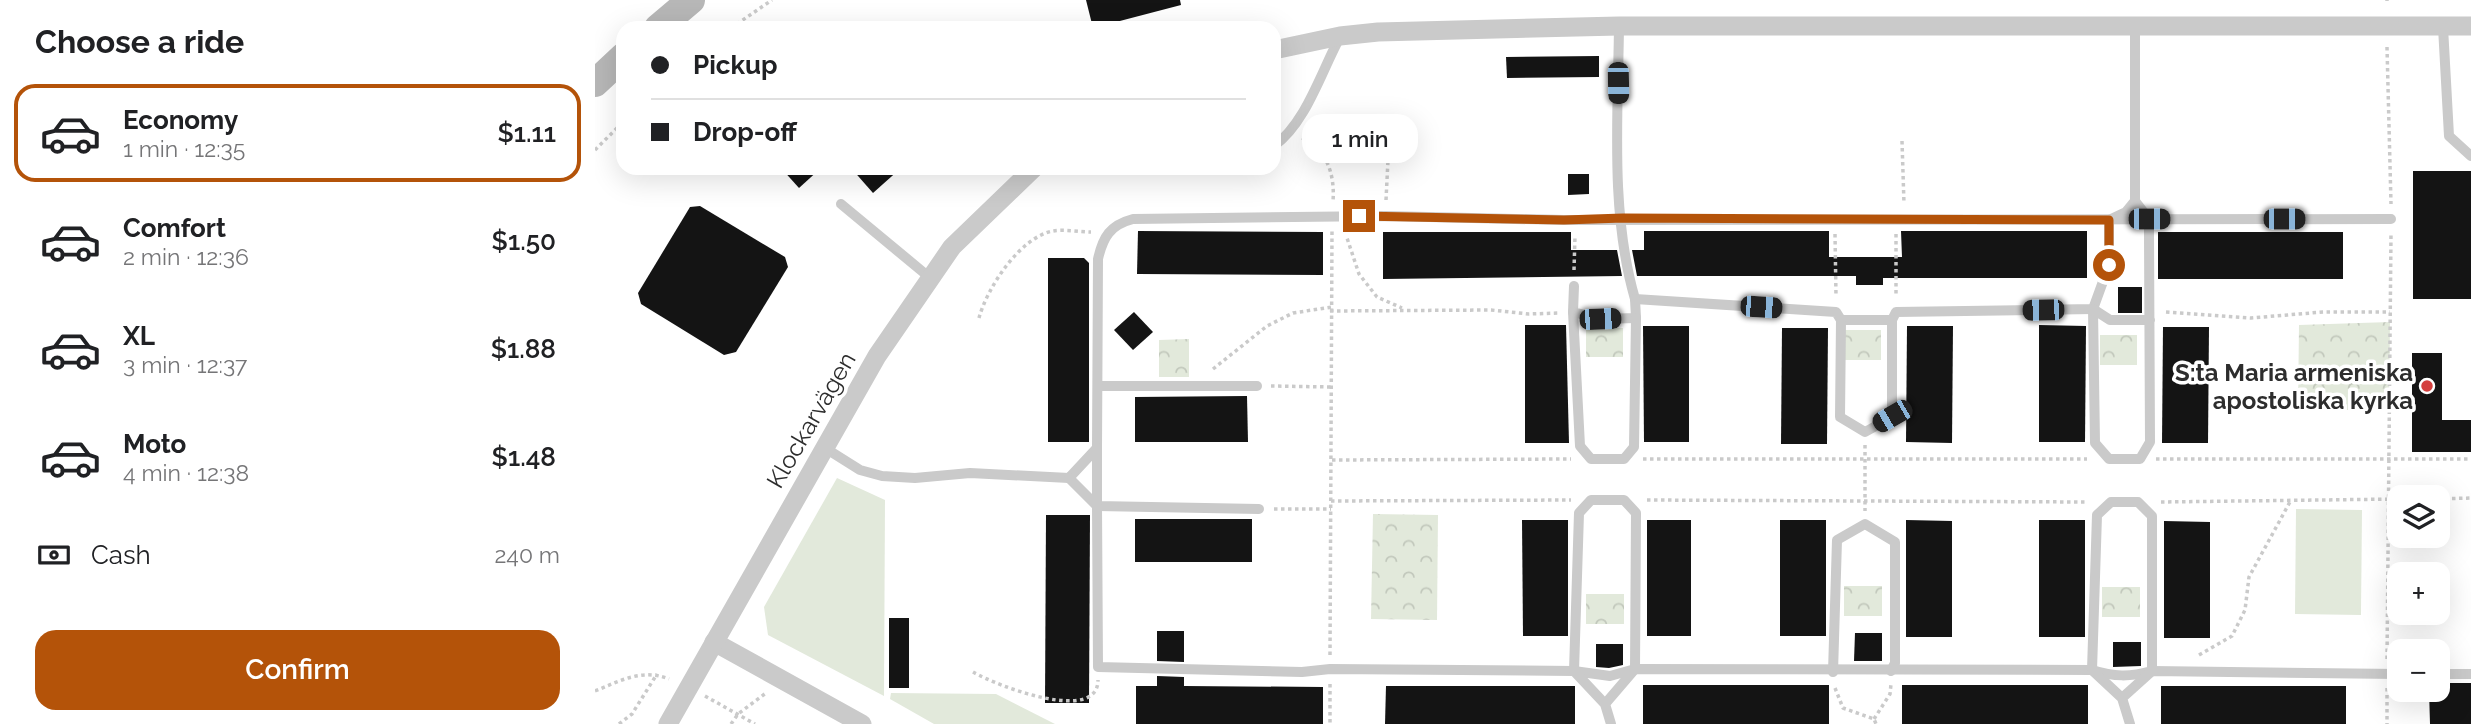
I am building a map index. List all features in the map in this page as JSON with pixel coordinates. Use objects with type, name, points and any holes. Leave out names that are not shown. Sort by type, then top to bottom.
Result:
[{"type":"main road","points":[[666,21],[691,0]]},
{"type":"main road","points":[[595,83],[616,64]]},
{"type":"street","points":[[1281,49],[1340,36],[1378,32],[1619,26],[2471,26]]},
{"type":"street","name":"Klockarvägen","points":[[668,724],[877,356],[929,277],[982,216],[1026,175]]},
{"type":"street","points":[[714,642],[862,724]]},
{"type":"lane","points":[[1574,286],[1580,446],[1591,459],[1624,459],[1634,447],[1636,318],[1635,299],[1626,272],[1620,204],[1619,26]]},
{"type":"lane","points":[[2109,220],[2109,265],[2092,309],[2095,443],[2109,459],[2140,459],[2150,442],[2149,219],[2135,201],[2135,27]]},
{"type":"lane","points":[[2443,27],[2448,136],[2471,156]]},
{"type":"lane","points":[[1281,138],[1304,108],[1340,36]]},
{"type":"lane","points":[[2109,220],[2126,212],[2135,201]]},
{"type":"lane","points":[[841,204],[929,277]]},
{"type":"lane","points":[[2387,674],[2152,671],[2134,676],[2112,677],[2092,670],[1833,672],[1635,669],[1610,677],[1574,671],[1330,669],[1302,672],[1098,667],[1098,259],[1108,233],[1116,224],[1133,219],[1385,216],[1576,220],[2391,219]]},
{"type":"lane","points":[[1635,299],[1892,320]]},
{"type":"lane","points":[[1838,316],[1840,417],[1865,432],[1892,416],[1892,320],[1896,312],[2092,309],[2110,320],[2150,315]]},
{"type":"lane","points":[[1573,312],[1600,319],[1636,318]]},
{"type":"lane","points":[[1099,386],[1257,386]]},
{"type":"lane","points":[[825,448],[860,470],[882,476],[915,478],[970,473],[1069,478],[1097,506],[1259,509]]},
{"type":"lane","points":[[1069,478],[1097,449]]},
{"type":"lane","points":[[1605,704],[1635,669],[1636,513],[1624,500],[1591,500],[1579,513],[1574,671],[1605,704],[1611,724]]},
{"type":"lane","points":[[2122,698],[2152,671],[2152,516],[2138,502],[2111,502],[2097,515],[2092,670],[2122,698],[2130,724]]},
{"type":"lane","points":[[1833,672],[1837,540],[1865,524],[1895,542],[1895,663],[1891,671]]},
{"type":"lane","points":[[2450,674],[2471,674]]},
{"type":"path","points":[[741,21],[772,0]]},
{"type":"path","points":[[2386,46],[2391,219],[2387,485]]},
{"type":"path","points":[[595,150],[616,129]]},
{"type":"path","points":[[1287,132],[1312,142],[1328,162],[1334,191],[1331,309],[1330,724]]},
{"type":"path","points":[[1385,216],[1389,140]]},
{"type":"path","points":[[1332,217],[1345,232],[1359,274],[1377,297],[1405,310]]},
{"type":"path","points":[[1574,286],[1576,220]]},
{"type":"path","points":[[1835,220],[1838,316]]},
{"type":"path","points":[[979,318],[985,297],[1026,244],[1053,231],[1108,233]]},
{"type":"path","points":[[1191,386],[1267,326],[1293,313],[1331,309],[1573,312]]},
{"type":"path","points":[[2150,315],[2251,318],[2323,312],[2390,312]]},
{"type":"path","points":[[1257,386],[1332,387]]},
{"type":"path","points":[[1865,432],[1865,524]]},
{"type":"path","points":[[1332,460],[1591,459]]},
{"type":"path","points":[[1624,459],[2109,459]]},
{"type":"path","points":[[2140,459],[2471,459]]},
{"type":"path","points":[[2450,499],[2471,498]]},
{"type":"path","points":[[2138,502],[2387,499]]},
{"type":"path","points":[[1331,501],[1591,500]]},
{"type":"path","points":[[1624,500],[2111,502]]},
{"type":"path","points":[[2173,671],[2232,636],[2245,610],[2249,577],[2291,500]]},
{"type":"path","points":[[1259,509],[1331,509]]},
{"type":"path","points":[[2387,548],[2387,639]]},
{"type":"path","points":[[1089,707],[1098,688],[1098,667]]},
{"type":"path","points":[[1833,672],[1836,698],[1843,708],[1875,722],[1890,694],[1891,671]]},
{"type":"path","points":[[973,672],[1025,701]]},
{"type":"path","points":[[618,724],[632,713],[657,674]]},
{"type":"path","points":[[731,724],[738,714],[764,696],[777,677]]},
{"type":"path","points":[[2388,702],[2388,724]]},
{"type":"green space","points":[[2390,322],[2389,410],[2298,410],[2299,325]]},
{"type":"green space","points":[[1586,328],[1623,328],[1623,357],[1586,357]]},
{"type":"green space","points":[[1844,330],[1881,330],[1881,360],[1844,360]]},
{"type":"green space","points":[[2100,335],[2137,335],[2137,365],[2100,365]]},
{"type":"green space","points":[[1189,339],[1189,377],[1159,377],[1159,340]]},
{"type":"green space","points":[[837,478],[885,500],[884,696],[768,635],[764,607]]},
{"type":"green space","points":[[2296,509],[2362,510],[2361,615],[2295,614]]},
{"type":"green space","points":[[1373,514],[1438,515],[1437,620],[1371,619]]},
{"type":"green space","points":[[1844,586],[1882,586],[1882,616],[1844,616]]},
{"type":"green space","points":[[2102,587],[2140,587],[2140,617],[2102,617]]},
{"type":"green space","points":[[1586,594],[1624,594],[1624,624],[1586,624]]},
{"type":"green space","points":[[891,693],[996,694],[1055,724],[934,724],[890,699]]},
{"type":"building","points":[[1086,0],[1180,0],[1181,5],[1120,21],[1091,21]]},
{"type":"building","points":[[1599,56],[1599,77],[1507,78],[1506,57]]},
{"type":"building","points":[[2413,171],[2471,171],[2471,299],[2413,299]]},
{"type":"building","points":[[1568,174],[1589,174],[1589,194],[1568,195]]},
{"type":"building","points":[[787,175],[813,175],[799,188]]},
{"type":"building","points":[[857,175],[893,175],[873,193]]},
{"type":"building","points":[[700,206],[785,257],[788,267],[736,352],[724,355],[641,304],[638,293],[690,207]]},
{"type":"building","points":[[1138,231],[1323,232],[1323,275],[1137,274]]},
{"type":"building","points":[[1644,231],[1829,231],[1829,257],[1902,257],[1901,231],[2087,231],[2087,278],[1883,278],[1883,285],[1856,285],[1856,276],[1637,276],[1632,250],[1644,250]]},
{"type":"building","points":[[1383,232],[1571,232],[1571,250],[1617,250],[1622,276],[1383,279]]},
{"type":"building","points":[[2158,232],[2343,232],[2343,279],[2158,279]]},
{"type":"building","points":[[1048,258],[1084,258],[1089,263],[1089,442],[1048,442]]},
{"type":"building","points":[[2118,287],[2142,287],[2142,313],[2118,313]]},
{"type":"building","points":[[1134,312],[1153,332],[1133,350],[1114,330]]},
{"type":"building","points":[[1525,325],[1566,325],[1569,443],[1525,443]]},
{"type":"building","points":[[2039,325],[2086,326],[2085,442],[2039,442]]},
{"type":"building","points":[[1643,326],[1689,326],[1689,442],[1644,442]]},
{"type":"building","points":[[1907,326],[1953,326],[1952,443],[1906,442]]},
{"type":"building","points":[[2163,327],[2209,327],[2208,443],[2162,443]]},
{"type":"building","points":[[1782,328],[1828,328],[1827,444],[1781,444]]},
{"type":"building","name":"S:ta Maria armeniska apostoliska kyrka","points":[[2412,353],[2442,353],[2442,420],[2471,420],[2471,452],[2412,452]]},
{"type":"building","points":[[1247,396],[1248,442],[1135,442],[1135,397]]},
{"type":"building","points":[[1046,515],[1090,515],[1089,703],[1045,703]]},
{"type":"building","points":[[1135,519],[1252,519],[1252,562],[1135,562]]},
{"type":"building","points":[[1522,520],[1568,520],[1568,636],[1523,636]]},
{"type":"building","points":[[1647,520],[1691,520],[1691,636],[1647,636]]},
{"type":"building","points":[[1780,520],[1826,520],[1826,636],[1780,636]]},
{"type":"building","points":[[1906,520],[1952,521],[1952,637],[1906,637]]},
{"type":"building","points":[[2039,520],[2085,520],[2085,637],[2039,637]]},
{"type":"building","points":[[2164,521],[2210,522],[2210,638],[2164,638]]},
{"type":"building","points":[[889,618],[909,618],[909,688],[889,688]]},
{"type":"building","points":[[1157,631],[1184,631],[1184,662],[1157,661]]},
{"type":"building","points":[[1855,633],[1882,633],[1882,661],[1854,661]]},
{"type":"building","points":[[2113,642],[2141,642],[2141,666],[2113,667]]},
{"type":"building","points":[[1596,644],[1623,644],[1623,665],[1596,667]]},
{"type":"building","points":[[1157,676],[1184,677],[1184,686],[1323,687],[1323,724],[1136,724],[1136,686],[1157,686]]},
{"type":"building","points":[[2450,683],[2471,683],[2471,724],[2430,724],[2429,702],[2450,702]]},
{"type":"building","points":[[1643,685],[1829,685],[1829,724],[1643,724]]},
{"type":"building","points":[[1902,685],[2088,685],[2088,724],[1902,724]]},
{"type":"building","points":[[1386,686],[1575,686],[1575,724],[1385,724]]},
{"type":"building","points":[[2161,686],[2346,686],[2346,724],[2161,724]]},
{"type":"place","name":"S:ta Maria armeniska apostoliska kyrka","points":[[2427,386]]},
{"type":"route","points":[[1359,216],[1564,220],[2109,220],[2109,265]]}]
